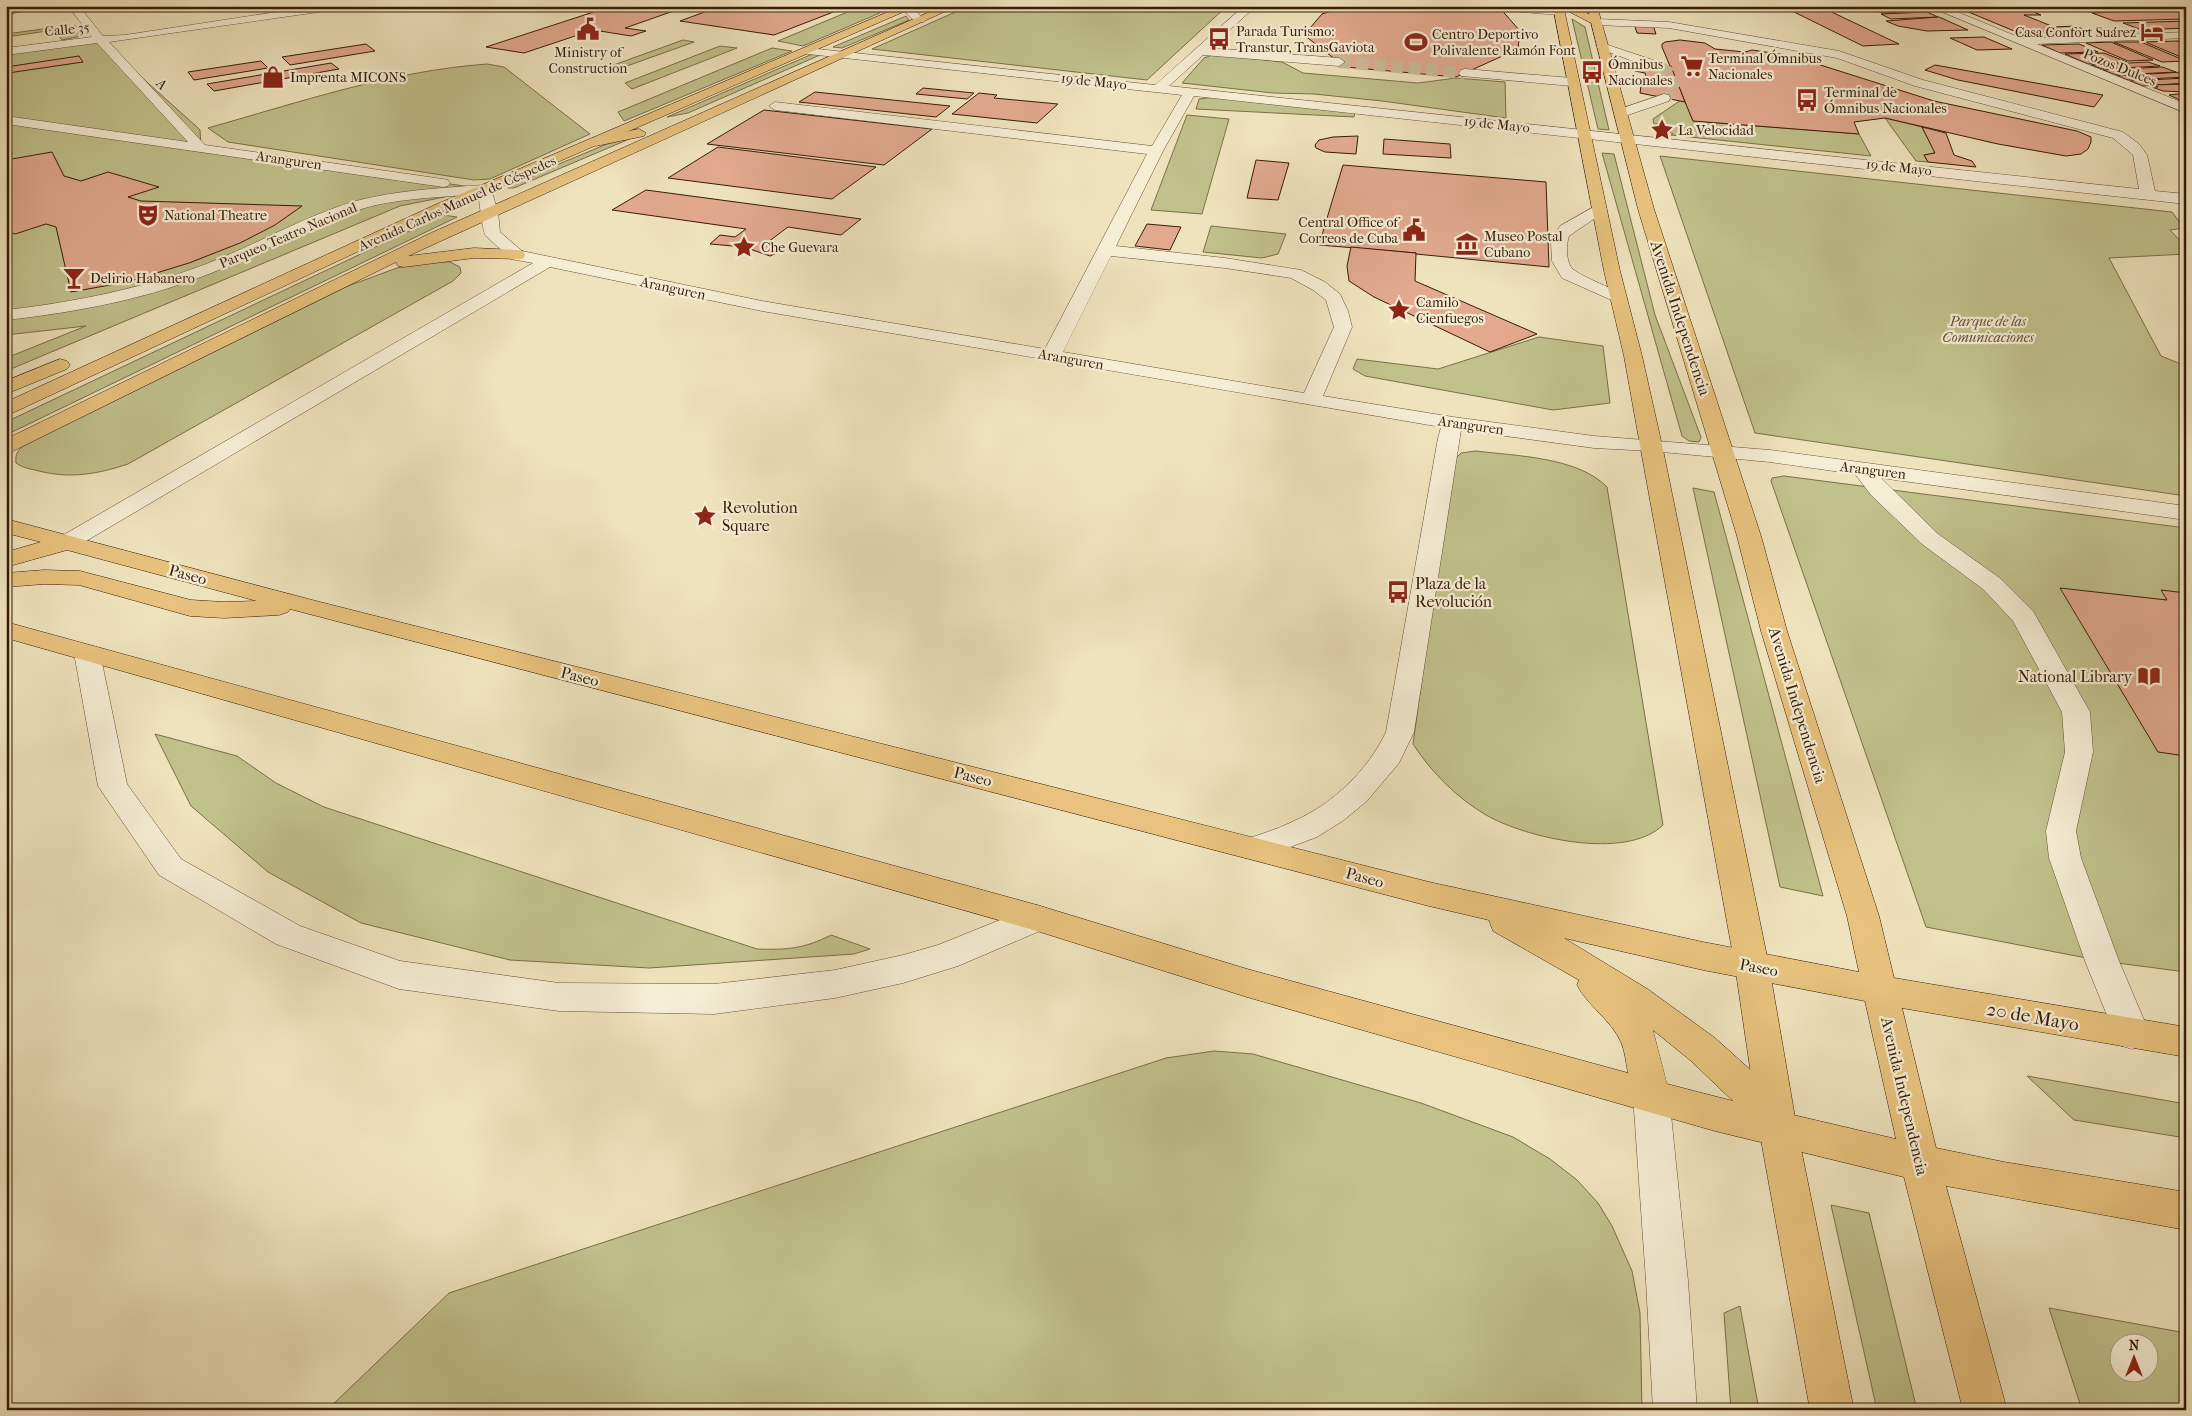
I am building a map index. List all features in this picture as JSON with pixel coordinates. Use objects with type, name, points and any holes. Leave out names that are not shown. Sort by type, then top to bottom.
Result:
[{"type":"main road","name":"Avenida Carlos Manuel de Céspedes","points":[[6,447],[490,212],[952,6]]},
{"type":"main road","name":"Avenida Independencia","points":[[1592,6],[1652,228],[1749,536],[1774,632],[1863,916],[1920,1163],[1985,1410]]},
{"type":"main road","name":"Avenida Carlos Manuel de Céspedes","points":[[6,410],[442,207],[910,7]]},
{"type":"main road","points":[[1597,22],[1562,8],[1572,82],[1618,298],[1633,356],[1752,966],[1778,1129],[1832,1410]]},
{"type":"main road","points":[[596,142],[697,119]]},
{"type":"main road","points":[[122,338],[352,238],[442,207]]},
{"type":"main road","points":[[359,274],[396,263],[433,256],[474,253],[517,254]]},
{"type":"main road","points":[[6,388],[77,357]]},
{"type":"main road","points":[[6,526],[68,542]]},
{"type":"main road","points":[[6,560],[68,542]]},
{"type":"main road","points":[[6,579],[68,542]]},
{"type":"main road","name":"Paseo","points":[[68,542],[303,605],[1457,900],[1693,954],[1881,990]]},
{"type":"main road","points":[[6,579],[80,578],[190,608],[224,610],[303,605]]},
{"type":"main road","points":[[6,630],[1037,918],[1247,983],[1715,1114],[1920,1163],[2179,1215]]},
{"type":"main road","points":[[1457,900],[1516,927],[1563,952],[1662,1017],[1727,1068],[1752,1094],[1778,1129]]},
{"type":"main road","points":[[1563,952],[1616,1008],[1638,1037],[1651,1095]]},
{"type":"main road","name":"20 de Mayo","points":[[1881,990],[2186,1042]]},
{"type":"street","name":"A","points":[[73,6],[101,41],[200,147]]},
{"type":"street","name":"Calle 35","points":[[6,52],[76,42],[101,41],[339,6]]},
{"type":"street","points":[[894,6],[910,7],[920,20]]},
{"type":"street","points":[[1159,88],[1251,6]]},
{"type":"street","name":"Pozos Dulces","points":[[1933,6],[2186,109]]},
{"type":"street","points":[[1497,7],[1562,8]]},
{"type":"street","points":[[1597,22],[1669,25],[1839,55],[1919,84],[2118,135],[2131,143],[2138,152],[2143,162],[2145,188],[2150,195]]},
{"type":"street","points":[[2018,41],[2186,36]]},
{"type":"street","points":[[1602,46],[1658,66]]},
{"type":"street","name":"19 de Mayo","points":[[808,51],[2186,199]]},
{"type":"street","points":[[1201,51],[1340,62]]},
{"type":"street","points":[[1465,73],[1572,82]]},
{"type":"street","points":[[1052,355],[1156,151],[1191,92]]},
{"type":"street","points":[[1622,113],[1664,98]]},
{"type":"street","points":[[775,106],[1156,151]]},
{"type":"street","name":"Aranguren","points":[[8,121],[484,189],[490,212],[492,233],[517,254],[547,262],[762,306],[1453,423],[1594,442],[1723,452],[1861,468],[2186,513]]},
{"type":"street","name":"Parqueo Teatro Nacional","points":[[6,315],[82,304],[175,280],[213,267],[334,213],[362,204],[392,198],[484,189]]},
{"type":"street","points":[[1599,208],[1592,215],[1561,233],[1558,246],[1560,261],[1568,274],[1618,298]]},
{"type":"street","points":[[1105,250],[1225,262],[1295,274],[1319,286],[1334,298],[1343,327],[1311,400]]},
{"type":"street","points":[[68,542],[547,262]]},
{"type":"street","points":[[1255,848],[1306,829],[1333,812],[1357,793],[1389,756],[1400,732],[1448,438],[1453,423]]},
{"type":"street","points":[[1861,468],[1879,490],[1930,539],[1992,584],[2024,617],[2076,712],[2079,752],[2061,832],[2065,858],[2102,961],[2132,1034]]},
{"type":"street","points":[[87,653],[113,786],[170,867],[288,935],[399,975],[559,997],[714,999],[835,984],[903,969],[946,956],[1037,918]]},
{"type":"street","points":[[1651,1095],[1668,1281],[1676,1410]]},
{"type":"green space","points":[[845,6],[896,6],[803,46],[778,41],[857,8]]},
{"type":"green space","points":[[969,6],[1227,6],[1147,80],[872,49]]},
{"type":"green space","points":[[906,16],[909,20],[842,48],[833,47]]},
{"type":"green space","points":[[1572,19],[1585,27],[1609,130],[1598,129]]},
{"type":"green space","points":[[76,26],[82,36],[62,40],[54,30],[6,37],[6,34]]},
{"type":"green space","points":[[683,40],[694,42],[613,71],[608,67]]},
{"type":"green space","points":[[101,41],[200,130],[201,147],[484,189],[400,206],[6,371],[6,358],[86,326],[6,335],[6,52]]},
{"type":"green space","points":[[720,46],[737,48],[632,89],[625,83]]},
{"type":"green space","points":[[772,48],[792,51],[624,121],[618,112]]},
{"type":"green space","points":[[1215,54],[1282,62],[1303,73],[1418,83],[1456,78],[1505,82],[1506,118],[1382,101],[1314,94],[1273,93],[1182,83],[1204,58]]},
{"type":"green space","points":[[810,55],[820,55],[688,113],[667,117]]},
{"type":"green space","points":[[487,64],[504,67],[590,134],[490,179],[474,180],[228,142],[208,128],[381,80],[416,73]]},
{"type":"green space","points":[[1215,97],[1355,112],[1354,117],[1196,109],[1199,99]]},
{"type":"green space","points":[[1684,98],[1693,121],[1859,134],[1871,156],[1671,135],[1673,134],[1658,124],[1654,124],[1653,119]]},
{"type":"green space","points":[[1187,115],[1229,119],[1202,214],[1151,210]]},
{"type":"green space","points":[[1885,118],[1922,127],[1935,153],[1924,155],[1928,162],[1916,161]]},
{"type":"green space","points":[[634,137],[514,188],[508,188],[511,184],[607,144]]},
{"type":"green space","points":[[1602,153],[1614,154],[1655,315],[1701,437],[1699,442],[1689,441],[1682,436]]},
{"type":"green space","name":"Parque de las Comunicaciones","points":[[1660,156],[2172,212],[2184,228],[2170,230],[2186,247],[2186,254],[2109,258],[2161,356],[2186,366],[2186,496],[1755,433]]},
{"type":"green space","points":[[443,215],[457,217],[6,435],[6,422]]},
{"type":"green space","points":[[1211,226],[1286,234],[1278,254],[1262,258],[1203,252]]},
{"type":"green space","points":[[431,262],[450,262],[460,267],[461,273],[453,281],[128,464],[95,473],[62,475],[39,471],[16,463],[18,452],[26,444],[348,286],[397,268]]},
{"type":"green space","points":[[1539,337],[1603,346],[1610,403],[1553,410],[1365,376],[1353,369],[1357,359],[1438,369]]},
{"type":"green space","points":[[1476,451],[1527,457],[1563,464],[1580,469],[1595,477],[1607,487],[1663,825],[1646,836],[1625,842],[1601,844],[1576,842],[1550,838],[1504,824],[1465,801],[1436,774],[1413,744],[1452,462],[1461,453]]},
{"type":"green space","points":[[1784,476],[2186,528],[2186,972],[2102,961],[1926,927],[1771,481],[1772,478]]},
{"type":"green space","points":[[1693,488],[1714,492],[1823,896],[1780,887]]},
{"type":"green space","points":[[155,734],[237,756],[276,783],[324,807],[757,949],[795,948],[831,935],[870,949],[854,954],[649,968],[510,960],[361,923],[268,872],[191,806]]},
{"type":"green space","points":[[1214,1051],[1253,1054],[1421,1103],[1513,1137],[1550,1159],[1577,1180],[1598,1203],[1612,1226],[1632,1271],[1640,1313],[1642,1410],[327,1410],[449,1293],[1166,1058]]},
{"type":"green space","points":[[2027,1076],[2186,1104],[2186,1138],[2074,1120]]},
{"type":"green space","points":[[1831,1205],[1869,1213],[1917,1410],[1877,1410]]},
{"type":"green space","points":[[1740,1306],[1759,1410],[1731,1410],[1724,1313]]},
{"type":"green space","points":[[2049,1308],[2186,1333],[2186,1410],[2082,1410]]},
{"type":"building","points":[[6,6],[39,6],[41,9],[6,14]]},
{"type":"building","points":[[102,6],[138,6],[107,11]]},
{"type":"building","name":"Ministry of Construction","points":[[612,6],[688,6],[625,28],[646,31],[631,36],[600,31],[595,33],[587,32],[524,53],[486,47]]},
{"type":"building","points":[[721,6],[819,6],[841,9],[774,35],[680,21]]},
{"type":"building","name":"Centro Deportivo Polivalente Ramón Font","points":[[1348,6],[1498,6],[1520,31],[1518,49],[1456,77],[1345,67],[1304,35],[1322,14]]},
{"type":"building","points":[[1757,6],[1819,6],[1899,44],[1863,46],[1786,8],[1761,8]]},
{"type":"building","points":[[1863,6],[1915,6],[1919,8],[1870,9]]},
{"type":"building","points":[[1943,6],[2070,6],[2073,7],[1953,11]]},
{"type":"building","points":[[2072,6],[2128,6],[2140,11],[2088,12]]},
{"type":"building","points":[[2129,6],[2186,6],[2186,19],[2114,21],[2092,13],[2143,11]]},
{"type":"building","points":[[1919,8],[1923,10],[1918,10],[1922,12],[1882,13],[1874,10],[1899,11],[1897,9]]},
{"type":"building","points":[[2027,9],[2041,15],[2024,15],[2054,27],[2076,26],[2085,30],[2019,33],[1966,11]]},
{"type":"building","points":[[1927,12],[1938,17],[1891,19],[1881,14]]},
{"type":"building","points":[[1939,17],[1968,30],[1927,31],[1898,26],[1886,21]]},
{"type":"building","points":[[2186,21],[2186,28],[2142,30],[2123,23]]},
{"type":"building","points":[[1634,24],[1653,25],[1656,34],[1637,33]]},
{"type":"building","points":[[1984,37],[2012,49],[1977,50],[1950,38]]},
{"type":"building","name":"Terminal de Ómnibus Nacionales","points":[[1680,40],[1705,43],[1715,49],[1745,52],[1752,50],[1792,56],[1934,101],[2077,131],[2091,137],[2091,142],[2088,149],[2081,154],[2066,156],[1998,144],[1885,118],[1854,122],[1859,134],[1693,121],[1662,47],[1662,44],[1665,42]]},
{"type":"building","points":[[2178,41],[2186,44],[2186,59],[2145,42]]},
{"type":"building","points":[[2111,42],[2153,60],[2128,61],[2086,43]]},
{"type":"building","points":[[2114,42],[2141,42],[2186,61],[2162,62]]},
{"type":"building","points":[[366,44],[375,51],[290,65],[282,57]]},
{"type":"building","points":[[2079,44],[2098,52],[2060,53],[2042,45]]},
{"type":"building","points":[[2104,53],[2127,62],[2088,64],[2065,54]]},
{"type":"building","points":[[79,56],[83,62],[8,73],[6,71],[6,67]]},
{"type":"building","points":[[261,61],[268,68],[194,80],[188,72]]},
{"type":"building","points":[[2148,62],[2160,66],[2102,69],[2091,65]]},
{"type":"building","name":"Imprenta MICONS","points":[[331,63],[339,69],[214,91],[207,84]]},
{"type":"building","points":[[1935,65],[2103,95],[2094,107],[1958,80],[1925,70]]},
{"type":"building","points":[[1671,66],[1685,102],[1640,93],[1641,86],[1649,85],[1645,73],[1635,71],[1634,67]]},
{"type":"building","points":[[2162,67],[2176,72],[2116,75],[2103,70]]},
{"type":"building","points":[[2186,73],[2186,77],[2128,80],[2117,76]]},
{"type":"building","points":[[2186,78],[2186,83],[2143,86],[2130,81]]},
{"type":"building","points":[[2186,84],[2186,92],[2163,91],[2152,87],[2158,87],[2154,85]]},
{"type":"building","points":[[923,88],[974,93],[967,99],[916,94]]},
{"type":"building","points":[[815,92],[950,106],[936,117],[799,102]]},
{"type":"building","points":[[979,93],[997,95],[994,98],[1058,104],[1037,123],[952,114]]},
{"type":"building","points":[[2186,93],[2186,100],[2180,100],[2169,95]]},
{"type":"building","points":[[764,110],[932,129],[884,165],[707,144]]},
{"type":"building","points":[[1922,127],[1946,133],[1954,155],[1972,161],[1976,167],[1928,162],[1924,155],[1935,153]]},
{"type":"building","points":[[1358,136],[1356,154],[1325,152],[1316,148],[1315,145],[1319,140],[1333,137]]},
{"type":"building","points":[[1384,139],[1450,144],[1451,158],[1383,154]]},
{"type":"building","points":[[718,147],[876,167],[832,199],[668,178]]},
{"type":"building","name":"National Theatre","points":[[52,152],[64,176],[81,181],[108,172],[159,187],[128,197],[141,201],[302,206],[275,225],[240,243],[189,263],[127,282],[71,292],[56,227],[46,224],[15,234],[6,231],[6,160]]},
{"type":"building","points":[[1256,160],[1289,163],[1278,200],[1247,198]]},
{"type":"building","points":[[1343,165],[1546,182],[1549,267],[1319,245]]},
{"type":"building","points":[[646,190],[861,219],[841,235],[788,227],[768,242],[788,248],[770,256],[744,247],[710,244],[720,235],[735,237],[746,229],[612,210]]},
{"type":"building","points":[[1147,224],[1181,227],[1170,250],[1135,246]]},
{"type":"building","points":[[1351,247],[1416,253],[1415,281],[1537,334],[1490,352],[1374,297],[1349,281],[1347,266]]},
{"type":"building","name":"National Library","points":[[2060,588],[2167,600],[2161,590],[2186,593],[2186,756],[2158,752]]},
{"type":"tunnel","points":[[1493,6],[1497,7]]},
{"type":"tunnel","points":[[1339,62],[1465,73]]},
{"type":"tunnel","points":[[1658,66],[1668,72],[1675,90],[1664,98]]},
{"type":"place","name":"Ministry of Construction","points":[[588,29]]},
{"type":"place","name":"Casa Confort Suárez","points":[[2152,32]]},
{"type":"place","name":"Parada Turismo: Transtur, TransGaviota","points":[[1219,39]]},
{"type":"place","name":"Centro Deportivo Polivalente Ramón Font","points":[[1416,42]]},
{"type":"place","name":"Terminal Ómnibus Nacionales","points":[[1692,66]]},
{"type":"place","name":"Ómnibus Nacionales","points":[[1592,72]]},
{"type":"place","name":"Imprenta MICONS","points":[[273,77]]},
{"type":"place","name":"Terminal de Ómnibus Nacionales","points":[[1807,100]]},
{"type":"place","name":"La Velocidad","points":[[1662,130]]},
{"type":"place","name":"National Theatre","points":[[148,215]]},
{"type":"place","name":"Central Office of Correos de Cuba","points":[[1414,230]]},
{"type":"place","name":"Museo Postal Cubano","points":[[1467,244]]},
{"type":"place","name":"Che Guevara","points":[[744,247]]},
{"type":"place","name":"Delirio Habanero","points":[[74,278]]},
{"type":"place","name":"Camilo Cienfuegos","points":[[1399,310]]},
{"type":"place","name":"Revolution Square","points":[[705,516]]},
{"type":"place","name":"Plaza de la Revolución","points":[[1398,592]]},
{"type":"place","name":"National Library","points":[[2149,676]]}]
